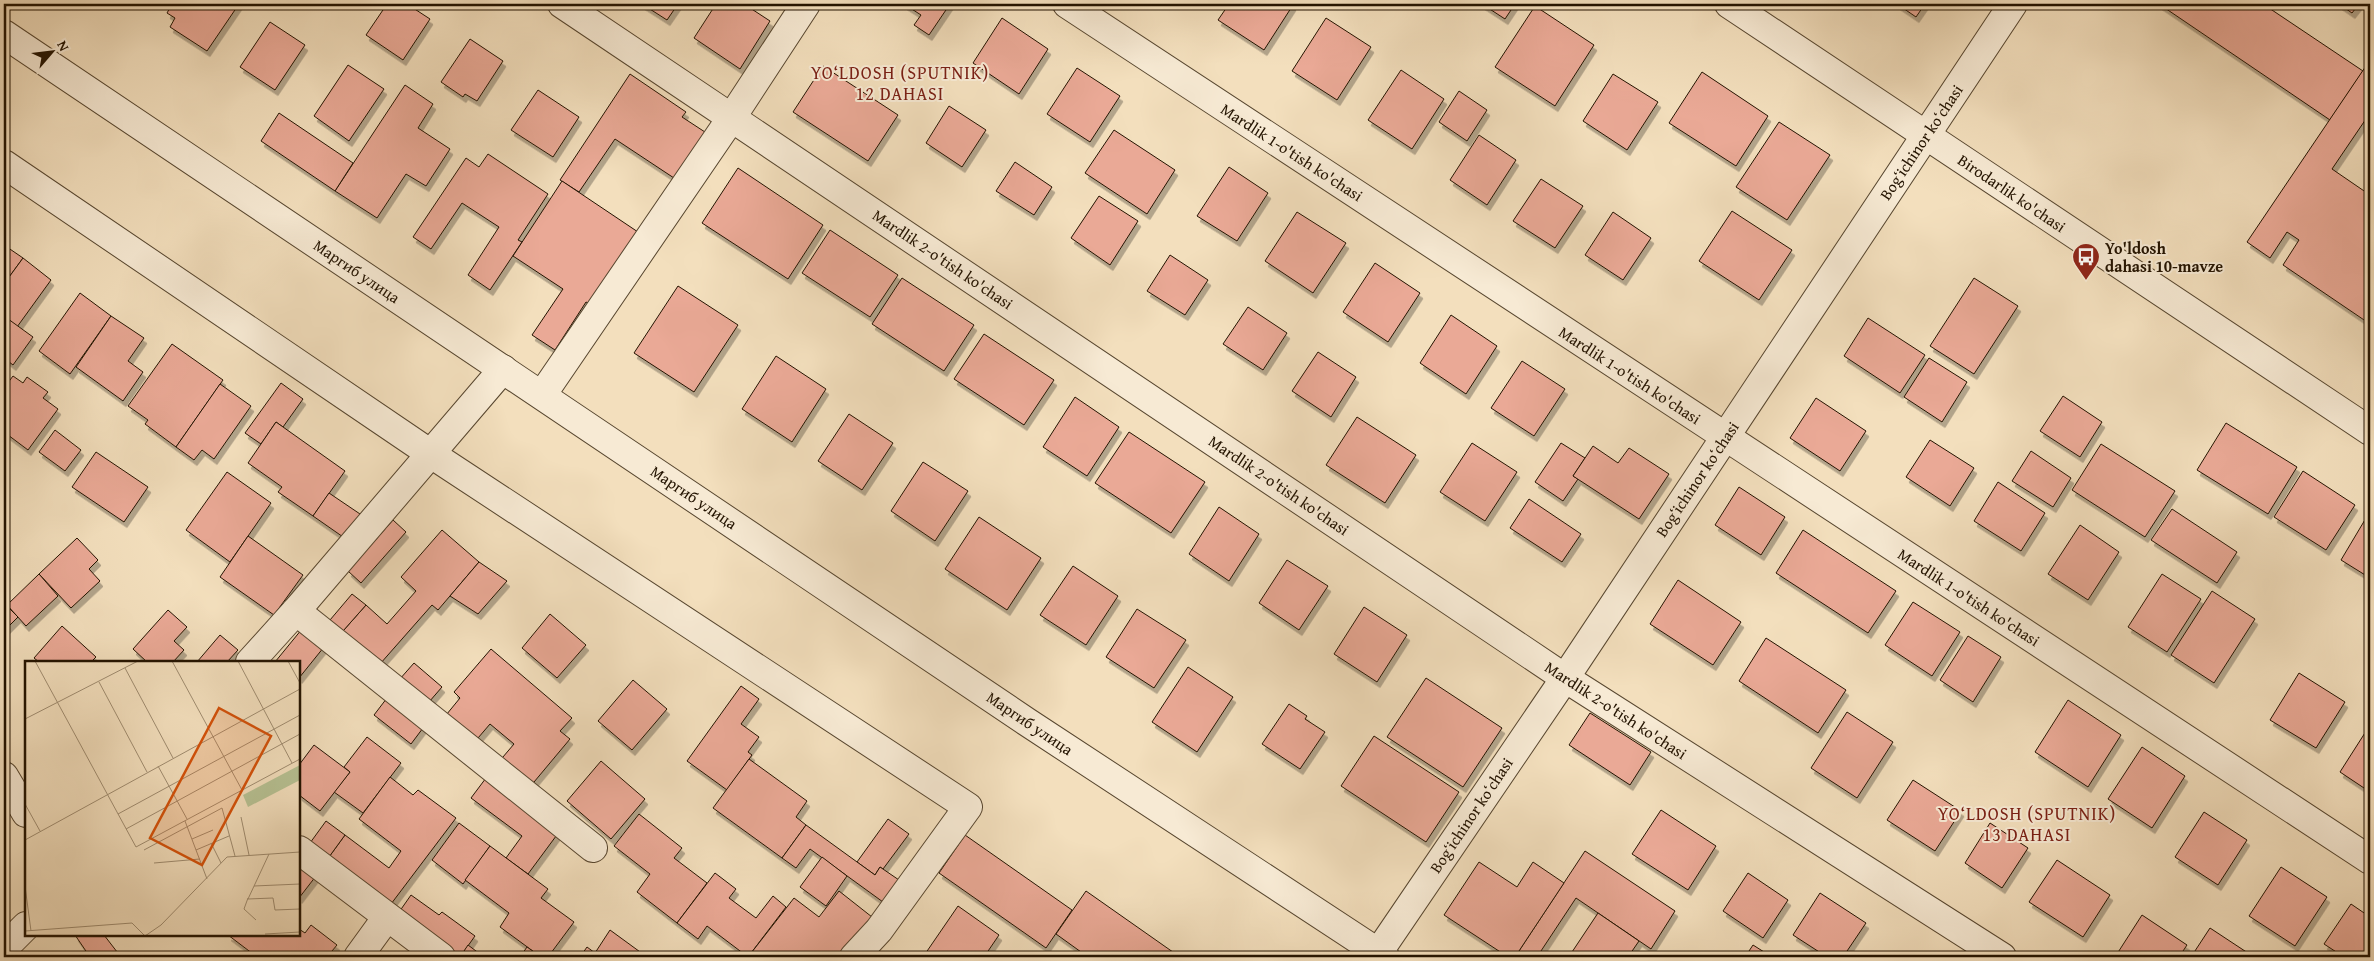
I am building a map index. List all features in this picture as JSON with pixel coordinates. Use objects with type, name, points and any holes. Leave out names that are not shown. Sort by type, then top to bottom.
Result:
[{"type":"street","name":"Mardlik 2-o'tish ko'chasi","points":[[562,4],[1565,678],[2002,957]]},
{"type":"street","points":[[542,395],[732,117],[806,4]]},
{"type":"street","name":"Mardlik 1-o'tish ko'chasi","points":[[1067,4],[2370,860]]},
{"type":"street","name":"Birodarlik ko'chasi","points":[[1728,4],[2370,431]]},
{"type":"street","name":"Bogʻichinor koʻchasi","points":[[1382,955],[2013,4]]},
{"type":"street","name":"Маргиб улица","points":[[4,34],[1019,716],[1382,955]]},
{"type":"street","points":[[4,164],[431,454],[968,806],[879,930],[854,957]]},
{"type":"street","points":[[251,661],[504,369]]},
{"type":"street","points":[[296,611],[593,848]]},
{"type":"street","points":[[4,776],[25,811]]},
{"type":"street","points":[[300,851],[441,957]]},
{"type":"street","points":[[358,957],[387,917]]},
{"type":"street","points":[[4,948],[25,927]]},
{"type":"building","points":[[168,4],[239,4],[207,51],[170,27],[175,18],[167,13],[171,6]]},
{"type":"building","points":[[387,4],[407,4],[430,19],[403,60],[366,35]]},
{"type":"building","points":[[642,4],[678,4],[667,20]]},
{"type":"building","points":[[716,4],[744,4],[770,21],[740,69],[694,38]]},
{"type":"building","points":[[904,4],[950,4],[929,35],[914,25],[921,15]]},
{"type":"building","points":[[1229,4],[1293,5],[1264,50],[1218,20]]},
{"type":"building","points":[[1482,4],[1515,4],[1505,19]]},
{"type":"building","points":[[1897,4],[1925,4],[1916,17]]},
{"type":"building","points":[[2159,4],[2263,4],[2363,71],[2330,120]]},
{"type":"building","points":[[2339,4],[2359,4],[2352,13]]},
{"type":"building","points":[[1535,6],[1594,45],[1555,106],[1495,67]]},
{"type":"building","points":[[1002,18],[1048,49],[1019,94],[973,63]]},
{"type":"building","points":[[1326,18],[1371,47],[1337,100],[1292,71]]},
{"type":"building","points":[[270,22],[305,45],[275,90],[240,67]]},
{"type":"building","points":[[470,39],[503,61],[477,101],[465,94],[463,97],[441,82]]},
{"type":"building","points":[[2370,60],[2370,113],[2332,169],[2370,195],[2370,324],[2283,265],[2299,240],[2287,232],[2270,258],[2247,242]]},
{"type":"building","points":[[348,65],[384,89],[349,141],[314,116]]},
{"type":"building","points":[[823,66],[898,115],[868,161],[793,112]]},
{"type":"building","points":[[1077,68],[1120,96],[1090,142],[1047,114]]},
{"type":"building","points":[[1401,70],[1444,99],[1412,149],[1368,120]]},
{"type":"building","points":[[1702,72],[1768,116],[1736,166],[1669,123]]},
{"type":"building","points":[[630,74],[686,112],[682,117],[708,134],[677,180],[615,139],[579,192],[560,180]]},
{"type":"building","points":[[1613,74],[1658,102],[1627,150],[1583,121]]},
{"type":"building","points":[[405,85],[433,104],[418,128],[450,149],[426,186],[406,174],[377,218],[335,191]]},
{"type":"building","points":[[538,90],[579,117],[553,157],[511,130]]},
{"type":"building","points":[[1459,91],[1487,110],[1467,141],[1439,122]]},
{"type":"building","points":[[949,106],[986,130],[962,167],[926,143]]},
{"type":"building","points":[[279,113],[353,163],[335,191],[261,141]]},
{"type":"building","points":[[1779,122],[1830,155],[1787,220],[1736,187]]},
{"type":"building","points":[[1114,130],[1175,170],[1147,214],[1085,173]]},
{"type":"building","points":[[1479,135],[1516,160],[1487,205],[1450,180]]},
{"type":"building","points":[[488,154],[548,194],[518,240],[522,242],[490,290],[468,275],[499,227],[462,203],[431,249],[413,237],[466,158],[479,167]]},
{"type":"building","points":[[1015,162],[1052,187],[1034,215],[996,191]]},
{"type":"building","points":[[1229,167],[1268,193],[1237,241],[1197,216]]},
{"type":"building","points":[[738,168],[823,225],[788,279],[702,223]]},
{"type":"building","points":[[1541,179],[1583,206],[1555,248],[1513,221]]},
{"type":"building","points":[[562,181],[638,232],[590,304],[586,302],[555,350],[532,335],[563,289],[513,256]]},
{"type":"building","points":[[1099,196],[1138,221],[1110,265],[1071,238]]},
{"type":"building","points":[[1732,211],[1792,250],[1759,300],[1699,261]]},
{"type":"building","points":[[1297,212],[1346,243],[1313,293],[1265,261]]},
{"type":"building","points":[[1613,212],[1651,238],[1623,280],[1585,255]]},
{"type":"building","points":[[830,230],[898,275],[870,317],[802,273]]},
{"type":"building","points":[[4,245],[23,258],[4,284]]},
{"type":"building","points":[[1170,255],[1208,280],[1185,315],[1147,291]]},
{"type":"building","points":[[23,258],[51,280],[17,327],[4,316],[4,284]]},
{"type":"building","points":[[1375,263],[1420,293],[1388,342],[1343,312]]},
{"type":"building","points":[[902,278],[974,325],[944,371],[872,324]]},
{"type":"building","points":[[1974,278],[2018,306],[1974,374],[1930,346]]},
{"type":"building","points":[[678,286],[738,325],[694,392],[634,353]]},
{"type":"building","points":[[80,293],[111,316],[70,374],[39,351]]},
{"type":"building","points":[[1248,307],[1287,333],[1263,370],[1223,344]]},
{"type":"building","points":[[1451,315],[1497,346],[1466,394],[1420,363]]},
{"type":"building","points":[[4,316],[33,337],[13,365],[4,358]]},
{"type":"building","points":[[111,316],[144,338],[128,361],[143,372],[123,401],[76,367]]},
{"type":"building","points":[[1868,318],[1925,355],[1900,393],[1844,356]]},
{"type":"building","points":[[984,334],[1054,380],[1024,425],[954,379]]},
{"type":"building","points":[[172,344],[223,380],[176,447],[145,424],[148,420],[128,406]]},
{"type":"building","points":[[1318,352],[1356,377],[1331,417],[1292,391]]},
{"type":"building","points":[[776,356],[826,389],[792,442],[742,409]]},
{"type":"building","points":[[1929,358],[1967,382],[1942,422],[1904,397]]},
{"type":"building","points":[[1522,361],[1565,389],[1534,436],[1491,408]]},
{"type":"building","points":[[13,376],[23,383],[27,377],[48,392],[43,398],[58,409],[28,450],[4,432],[4,388]]},
{"type":"building","points":[[281,383],[303,399],[283,427],[276,422],[261,444],[245,433]]},
{"type":"building","points":[[220,384],[251,406],[214,459],[202,450],[194,460],[176,447]]},
{"type":"building","points":[[2063,396],[2102,422],[2080,457],[2040,431]]},
{"type":"building","points":[[1075,397],[1119,427],[1087,476],[1043,447]]},
{"type":"building","points":[[1816,398],[1866,431],[1840,471],[1790,438]]},
{"type":"building","points":[[849,414],[893,443],[862,490],[818,461]]},
{"type":"building","points":[[1357,417],[1416,455],[1385,503],[1326,465]]},
{"type":"building","points":[[276,422],[345,471],[313,516],[278,492],[282,487],[248,463]]},
{"type":"building","points":[[2226,423],[2297,467],[2268,514],[2197,470]]},
{"type":"building","points":[[55,430],[81,450],[65,471],[39,452]]},
{"type":"building","points":[[1129,432],[1205,482],[1171,533],[1095,483]]},
{"type":"building","points":[[1930,440],[1974,468],[1950,506],[1906,477]]},
{"type":"building","points":[[1472,443],[1517,472],[1485,521],[1440,492]]},
{"type":"building","points":[[1561,443],[1585,458],[1573,476],[1578,479],[1563,501],[1535,482]]},
{"type":"building","points":[[2101,444],[2175,491],[2145,537],[2072,490]]},
{"type":"building","points":[[1593,446],[1618,463],[1629,448],[1669,474],[1639,519],[1573,476]]},
{"type":"building","points":[[2031,451],[2071,478],[2053,507],[2012,481]]},
{"type":"building","points":[[96,452],[148,487],[124,522],[72,487]]},
{"type":"building","points":[[923,462],[968,491],[935,541],[891,511]]},
{"type":"building","points":[[2303,471],[2355,505],[2326,550],[2274,517]]},
{"type":"building","points":[[227,472],[271,503],[230,562],[186,530]]},
{"type":"building","points":[[1998,482],[2045,513],[2021,551],[1974,521]]},
{"type":"building","points":[[1739,487],[1785,517],[1761,555],[1715,525]]},
{"type":"building","points":[[329,493],[363,516],[346,539],[313,516]]},
{"type":"building","points":[[1529,499],[1581,534],[1562,562],[1510,528]]},
{"type":"building","points":[[1219,507],[1259,534],[1229,581],[1189,554]]},
{"type":"building","points":[[2172,509],[2237,552],[2217,583],[2151,540]]},
{"type":"building","points":[[2370,514],[2370,578],[2341,560]]},
{"type":"building","points":[[979,517],[1041,558],[1007,610],[945,569]]},
{"type":"building","points":[[393,520],[406,532],[361,583],[348,571]]},
{"type":"building","points":[[2080,525],[2119,552],[2088,600],[2048,574]]},
{"type":"building","points":[[442,530],[479,562],[438,610],[432,605],[380,664],[343,631],[366,605],[387,624],[416,591],[401,577]]},
{"type":"building","points":[[1803,530],[1896,591],[1868,633],[1776,573]]},
{"type":"building","points":[[248,536],[303,575],[274,615],[220,577]]},
{"type":"building","points":[[77,538],[98,560],[89,569],[100,581],[71,608],[39,574]]},
{"type":"building","points":[[1287,560],[1328,586],[1299,630],[1259,603]]},
{"type":"building","points":[[479,562],[507,581],[478,614],[450,596]]},
{"type":"building","points":[[1073,566],[1118,596],[1086,645],[1040,615]]},
{"type":"building","points":[[39,574],[58,596],[26,626],[7,605]]},
{"type":"building","points":[[2162,574],[2201,599],[2167,652],[2128,627]]},
{"type":"building","points":[[1678,580],[1741,622],[1713,665],[1650,624]]},
{"type":"building","points":[[2212,591],[2255,619],[2214,683],[2171,655]]},
{"type":"building","points":[[352,594],[366,605],[343,631],[330,620]]},
{"type":"building","points":[[1913,602],[1960,632],[1932,676],[1885,645]]},
{"type":"building","points":[[8,607],[18,617],[4,631],[4,611]]},
{"type":"building","points":[[1364,607],[1407,635],[1377,682],[1334,654]]},
{"type":"building","points":[[1137,609],[1186,640],[1154,688],[1106,657]]},
{"type":"building","points":[[168,610],[187,627],[174,641],[184,650],[174,661],[146,661],[133,649]]},
{"type":"building","points":[[550,614],[586,645],[557,678],[522,648]]},
{"type":"building","points":[[62,626],[96,657],[92,661],[38,661],[34,658]]},
{"type":"building","points":[[302,629],[324,647],[300,677],[300,661],[276,661]]},
{"type":"building","points":[[220,635],[238,650],[228,661],[198,661]]},
{"type":"building","points":[[1968,636],[2001,657],[1973,702],[1940,680]]},
{"type":"building","points":[[1766,638],[1846,690],[1818,733],[1739,681]]},
{"type":"building","points":[[491,649],[572,718],[560,731],[570,739],[529,788],[497,764],[514,744],[490,724],[472,745],[442,720],[460,698],[454,692]]},
{"type":"building","points":[[414,663],[442,687],[429,702],[399,680]]},
{"type":"building","points":[[1188,667],[1233,697],[1197,752],[1152,722]]},
{"type":"building","points":[[2299,673],[2345,702],[2316,748],[2270,720]]},
{"type":"building","points":[[1426,678],[1502,728],[1463,787],[1387,737]]},
{"type":"building","points":[[633,680],[667,709],[632,750],[598,721]]},
{"type":"building","points":[[741,686],[759,699],[741,724],[759,737],[748,752],[752,755],[727,790],[687,761]]},
{"type":"building","points":[[387,698],[426,724],[411,744],[374,715]]},
{"type":"building","points":[[2068,700],[2121,735],[2088,787],[2035,752]]},
{"type":"building","points":[[1289,704],[1307,716],[1305,719],[1325,732],[1300,769],[1262,744]]},
{"type":"building","points":[[1847,712],[1893,742],[1857,798],[1811,768]]},
{"type":"building","points":[[1590,713],[1651,752],[1630,785],[1569,745]]},
{"type":"building","points":[[2370,725],[2370,792],[2340,772]]},
{"type":"building","points":[[1374,736],[1459,792],[1426,842],[1341,786]]},
{"type":"building","points":[[367,737],[401,763],[363,813],[334,792],[350,772],[344,767]]},
{"type":"building","points":[[314,745],[350,772],[320,811],[300,796],[300,764]]},
{"type":"building","points":[[2142,747],[2185,776],[2152,828],[2108,799]]},
{"type":"building","points":[[749,759],[807,801],[796,817],[806,825],[782,858],[713,808]]},
{"type":"building","points":[[601,761],[645,799],[611,839],[567,801]]},
{"type":"building","points":[[489,774],[562,828],[528,874],[506,858],[522,836],[471,798]]},
{"type":"building","points":[[390,777],[413,795],[418,790],[456,818],[391,904],[329,857],[345,835],[389,868],[401,851],[359,819]]},
{"type":"building","points":[[1913,780],[1961,811],[1935,851],[1887,820]]},
{"type":"building","points":[[1661,810],[1716,846],[1688,890],[1632,854]]},
{"type":"building","points":[[2204,812],[2247,840],[2218,885],[2175,857]]},
{"type":"building","points":[[639,814],[682,848],[674,858],[707,883],[677,923],[637,892],[650,874],[614,846]]},
{"type":"building","points":[[888,819],[909,834],[883,869],[880,867],[875,875],[857,862]]},
{"type":"building","points":[[326,821],[345,835],[329,857],[310,843]]},
{"type":"building","points":[[459,823],[490,846],[463,884],[432,860]]},
{"type":"building","points":[[1990,823],[2028,848],[2002,888],[1965,863]]},
{"type":"building","points":[[806,825],[875,875],[880,867],[899,880],[883,902],[810,849],[796,868],[782,858]]},
{"type":"building","points":[[965,835],[1072,910],[1046,948],[939,873]]},
{"type":"building","points":[[490,846],[548,889],[541,898],[574,922],[548,957],[541,957],[500,927],[509,913],[465,880]]},
{"type":"building","points":[[1585,851],[1675,911],[1651,949],[1576,898],[1537,957],[1515,957]]},
{"type":"building","points":[[822,857],[847,876],[826,906],[800,887]]},
{"type":"building","points":[[2057,860],[2110,895],[2083,937],[2029,902]]},
{"type":"building","points":[[1479,862],[1517,887],[1533,862],[1564,883],[1515,957],[1508,957],[1444,915]]},
{"type":"building","points":[[300,864],[316,876],[300,897]]},
{"type":"building","points":[[2281,867],[2327,897],[2295,946],[2249,916]]},
{"type":"building","points":[[715,873],[736,889],[729,898],[756,918],[773,896],[786,907],[748,957],[707,926],[698,939],[677,923]]},
{"type":"building","points":[[1748,873],[1788,900],[1763,938],[1723,911]]},
{"type":"building","points":[[839,891],[872,917],[838,957],[748,957],[794,898],[819,917]]},
{"type":"building","points":[[1086,891],[1180,957],[1088,957],[1056,934]]},
{"type":"building","points":[[1820,893],[1866,923],[1843,957],[1827,957],[1793,935]]},
{"type":"building","points":[[411,895],[439,915],[442,912],[475,936],[460,957],[450,957],[397,915]]},
{"type":"building","points":[[2351,904],[2370,917],[2370,957],[2344,957],[2324,944]]},
{"type":"building","points":[[958,906],[999,935],[984,957],[923,957]]},
{"type":"building","points":[[1598,913],[1639,941],[1628,957],[1579,957],[1572,952]]},
{"type":"building","points":[[2142,915],[2187,945],[2179,957],[2115,957]]},
{"type":"building","points":[[311,925],[337,945],[327,957],[257,957],[229,936],[300,936],[300,930],[305,933]]},
{"type":"building","points":[[2210,928],[2254,957],[2191,957]]},
{"type":"building","points":[[610,930],[647,957],[580,957],[587,947],[595,953]]},
{"type":"building","points":[[76,936],[105,936],[121,957],[90,957]]},
{"type":"building","points":[[468,945],[484,957],[460,957]]},
{"type":"building","points":[[1753,945],[1772,957],[1745,957]]},
{"type":"building","points":[[527,947],[541,957],[520,957]]},
{"type":"place","name":"Yo'ldosh dahasi 10-mavze","points":[[2086,281]]},
{"type":"district","name":"YO‘LDOSH (SPUTNIK) 12 DAHASI","points":[[900,82]]},
{"type":"district","name":"YO‘LDOSH (SPUTNIK) 13 DAHASI","points":[[2027,823]]}]
